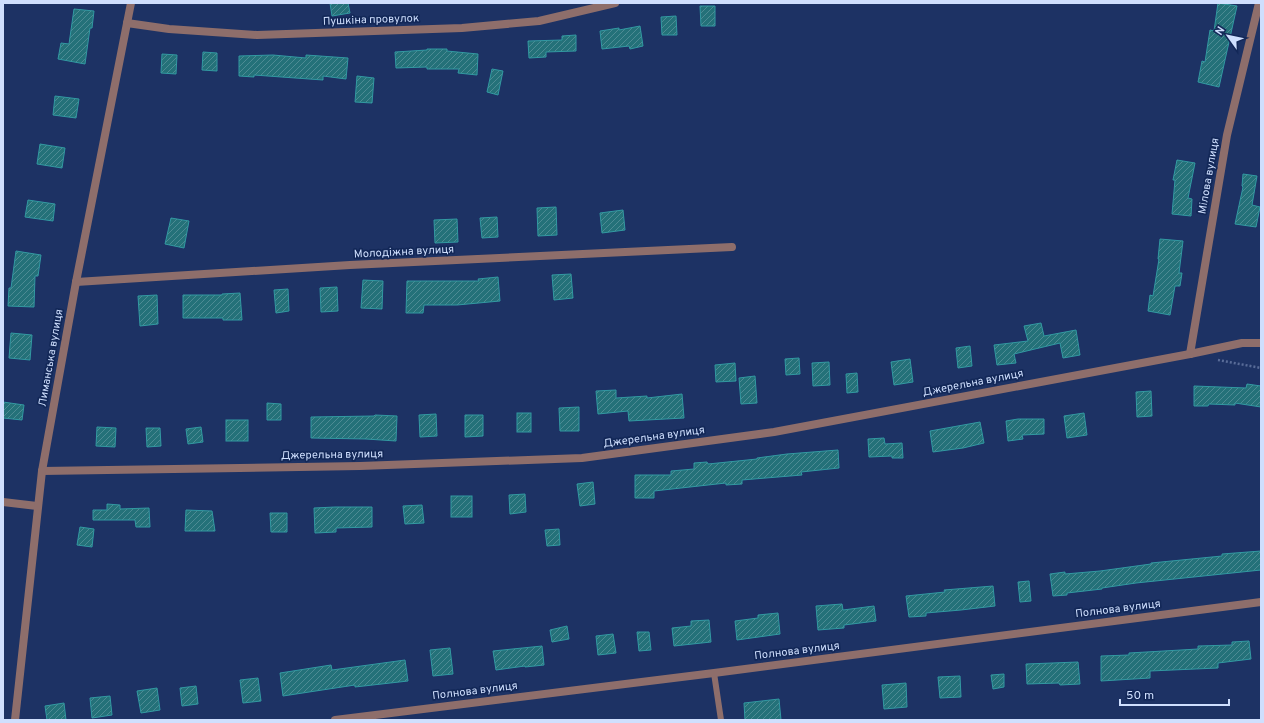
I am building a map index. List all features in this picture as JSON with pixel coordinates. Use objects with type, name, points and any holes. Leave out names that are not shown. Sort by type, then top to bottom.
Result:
[{"type":"street","name":"Лиманська вулиця","points":[[15,720],[42,471],[76,282],[131,3]]},
{"type":"street","name":"Пушкіна провулок","points":[[126,23],[168,29],[257,35],[462,28],[539,21],[615,3]]},
{"type":"street","name":"Мілова вулиця","points":[[1190,354],[1227,135],[1259,3]]},
{"type":"street","name":"Молодіжна вулиця","points":[[76,282],[343,265],[732,247]]},
{"type":"street","name":"Джерельна вулиця","points":[[42,471],[360,466],[582,458],[774,432],[1242,343],[1261,343]]},
{"type":"street","points":[[3,502],[37,506]]},
{"type":"street","name":"Полнова вулиця","points":[[335,720],[714,673],[1261,602]]},
{"type":"lane","points":[[714,673],[721,720]]},
{"type":"path","points":[[1214,359],[1261,368]]},
{"type":"building","points":[[330,3],[348,3],[350,13],[332,16]]},
{"type":"building","points":[[1218,3],[1237,6],[1219,87],[1198,82],[1202,61],[1205,62],[1210,30],[1214,31]]},
{"type":"building","points":[[700,6],[715,6],[715,26],[701,26]]},
{"type":"building","points":[[74,9],[94,11],[85,64],[58,59],[61,43],[69,44]]},
{"type":"building","points":[[676,16],[677,35],[662,35],[661,17]]},
{"type":"building","points":[[640,26],[643,46],[630,49],[629,46],[602,49],[600,31],[619,28],[619,30]]},
{"type":"building","points":[[576,35],[576,51],[546,52],[546,57],[529,58],[528,41],[562,40],[562,36]]},
{"type":"building","points":[[447,49],[447,51],[478,54],[477,75],[458,73],[459,69],[427,69],[427,67],[396,68],[395,52]]},
{"type":"building","points":[[203,52],[217,53],[217,71],[202,70]]},
{"type":"building","points":[[162,54],[177,55],[176,74],[161,73]]},
{"type":"building","points":[[273,55],[306,58],[306,55],[348,58],[346,79],[323,76],[323,80],[254,75],[254,77],[239,76],[239,56]]},
{"type":"building","points":[[492,69],[503,71],[498,95],[487,92]]},
{"type":"building","points":[[357,76],[374,78],[372,103],[355,102]]},
{"type":"building","points":[[55,96],[79,99],[76,118],[53,115]]},
{"type":"building","points":[[40,144],[65,148],[62,168],[37,164]]},
{"type":"building","points":[[1177,160],[1195,163],[1188,198],[1192,199],[1191,216],[1172,214],[1175,180],[1173,180]]},
{"type":"building","points":[[1243,174],[1257,176],[1252,205],[1260,207],[1256,227],[1235,224],[1243,187]]},
{"type":"building","points":[[28,200],[55,204],[53,221],[25,217]]},
{"type":"building","points":[[556,207],[557,235],[538,236],[537,208]]},
{"type":"building","points":[[623,210],[625,230],[602,233],[600,213]]},
{"type":"building","points":[[497,217],[498,237],[482,238],[480,218]]},
{"type":"building","points":[[171,218],[189,221],[184,248],[165,244]]},
{"type":"building","points":[[457,219],[458,242],[435,243],[434,220]]},
{"type":"building","points":[[1160,239],[1183,241],[1179,273],[1182,273],[1180,286],[1175,286],[1170,315],[1148,311],[1150,295],[1153,296],[1159,259]]},
{"type":"building","points":[[16,251],[41,255],[38,276],[35,276],[34,307],[8,306],[9,288],[11,288]]},
{"type":"building","points":[[571,274],[573,298],[554,300],[552,275]]},
{"type":"building","points":[[498,277],[500,301],[457,305],[424,305],[423,313],[406,313],[407,281],[479,281],[478,279]]},
{"type":"building","points":[[363,280],[383,281],[382,309],[361,308]]},
{"type":"building","points":[[337,287],[338,311],[321,312],[320,288]]},
{"type":"building","points":[[288,289],[289,311],[276,313],[274,290]]},
{"type":"building","points":[[240,293],[242,320],[223,320],[223,318],[183,318],[183,295],[222,295]]},
{"type":"building","points":[[157,295],[158,324],[140,326],[138,296]]},
{"type":"building","points":[[1041,323],[1044,336],[1076,330],[1080,355],[1063,358],[1060,343],[1014,354],[1016,363],[997,365],[994,345],[1028,341],[1024,326]]},
{"type":"building","points":[[11,333],[32,335],[30,360],[9,358]]},
{"type":"building","points":[[970,346],[972,366],[958,368],[956,348]]},
{"type":"building","points":[[799,358],[800,374],[786,375],[785,359]]},
{"type":"building","points":[[910,359],[913,382],[894,385],[891,362]]},
{"type":"building","points":[[829,362],[830,385],[813,386],[812,363]]},
{"type":"building","points":[[735,363],[736,381],[716,382],[715,365]]},
{"type":"building","points":[[857,373],[858,392],[847,393],[846,374]]},
{"type":"building","points":[[755,376],[757,403],[741,404],[739,378]]},
{"type":"building","points":[[1247,384],[1261,386],[1261,407],[1235,403],[1235,405],[1209,404],[1208,406],[1194,406],[1194,386],[1246,388]]},
{"type":"building","points":[[616,390],[616,398],[647,396],[647,398],[682,394],[684,418],[629,421],[628,411],[598,414],[596,391]]},
{"type":"building","points":[[1151,391],[1152,416],[1137,417],[1136,392]]},
{"type":"building","points":[[3,402],[24,405],[22,420],[3,418]]},
{"type":"building","points":[[267,403],[281,404],[281,420],[267,420]]},
{"type":"building","points":[[579,407],[579,431],[560,431],[559,408]]},
{"type":"building","points":[[517,413],[531,413],[531,432],[517,432]]},
{"type":"building","points":[[1084,413],[1087,435],[1067,438],[1064,416]]},
{"type":"building","points":[[436,414],[437,436],[420,437],[419,415]]},
{"type":"building","points":[[375,415],[397,416],[396,441],[311,438],[311,417]]},
{"type":"building","points":[[465,415],[483,415],[483,436],[465,437]]},
{"type":"building","points":[[1018,419],[1044,419],[1044,434],[1022,435],[1023,439],[1008,441],[1006,421]]},
{"type":"building","points":[[226,420],[248,420],[248,441],[226,441]]},
{"type":"building","points":[[980,422],[984,443],[963,448],[933,452],[930,431]]},
{"type":"building","points":[[97,427],[116,428],[115,447],[96,446]]},
{"type":"building","points":[[201,427],[203,442],[188,444],[186,429]]},
{"type":"building","points":[[146,428],[160,428],[161,446],[147,447]]},
{"type":"building","points":[[884,438],[885,444],[902,443],[903,458],[892,458],[892,456],[869,457],[868,439]]},
{"type":"building","points":[[838,450],[839,468],[801,472],[802,475],[742,480],[742,484],[726,485],[726,483],[654,491],[654,498],[635,498],[635,475],[671,475],[671,471],[694,469],[694,463],[707,462],[708,464],[787,454]]},
{"type":"building","points":[[593,482],[595,504],[580,506],[577,484]]},
{"type":"building","points":[[525,494],[526,512],[510,514],[509,495]]},
{"type":"building","points":[[451,496],[472,496],[472,517],[451,517]]},
{"type":"building","points":[[107,504],[120,505],[120,509],[149,508],[150,527],[136,527],[135,520],[93,520],[93,510],[107,510]]},
{"type":"building","points":[[422,505],[424,523],[405,524],[403,506]]},
{"type":"building","points":[[372,507],[372,527],[336,528],[336,532],[315,533],[314,508]]},
{"type":"building","points":[[186,510],[212,511],[215,531],[185,531]]},
{"type":"building","points":[[270,513],[287,513],[287,532],[271,532]]},
{"type":"building","points":[[80,527],[94,529],[92,547],[77,545]]},
{"type":"building","points":[[559,529],[560,545],[547,546],[545,530]]},
{"type":"building","points":[[1261,551],[1261,570],[1136,583],[1053,596],[1050,574],[1100,571],[1151,563],[1222,556],[1222,554]]},
{"type":"building","points":[[1029,581],[1031,601],[1020,602],[1018,582]]},
{"type":"building","points":[[993,586],[995,606],[926,613],[926,616],[909,617],[906,596],[945,592],[944,590]]},
{"type":"building","points":[[842,604],[843,610],[874,606],[876,621],[844,625],[844,628],[818,630],[816,606]]},
{"type":"building","points":[[778,613],[780,634],[737,640],[735,621],[758,618],[758,615]]},
{"type":"building","points":[[709,620],[711,642],[674,646],[672,628],[691,626],[691,621]]},
{"type":"building","points":[[567,626],[569,639],[552,642],[550,630]]},
{"type":"building","points":[[637,632],[649,632],[651,650],[639,651]]},
{"type":"building","points":[[613,634],[616,653],[598,655],[596,636]]},
{"type":"building","points":[[1249,641],[1251,659],[1218,663],[1218,668],[1150,671],[1150,678],[1101,681],[1101,656],[1198,649],[1198,646],[1232,645],[1232,642]]},
{"type":"building","points":[[542,646],[544,665],[496,670],[493,651]]},
{"type":"building","points":[[450,648],[453,674],[433,676],[430,650]]},
{"type":"building","points":[[405,660],[408,681],[355,687],[355,685],[283,696],[280,673],[331,665],[332,670]]},
{"type":"building","points":[[1078,662],[1080,684],[1027,684],[1026,664]]},
{"type":"building","points":[[1004,674],[1004,687],[993,689],[991,675]]},
{"type":"building","points":[[960,676],[961,697],[940,698],[938,677]]},
{"type":"building","points":[[258,678],[261,701],[243,703],[240,680]]},
{"type":"building","points":[[906,683],[907,707],[884,709],[882,685]]},
{"type":"building","points":[[196,686],[198,704],[182,706],[180,688]]},
{"type":"building","points":[[157,688],[160,710],[141,713],[137,691]]},
{"type":"building","points":[[110,696],[112,715],[92,718],[90,698]]},
{"type":"building","points":[[779,699],[781,720],[745,720],[744,703]]},
{"type":"building","points":[[64,703],[66,720],[47,720],[45,706]]}]
